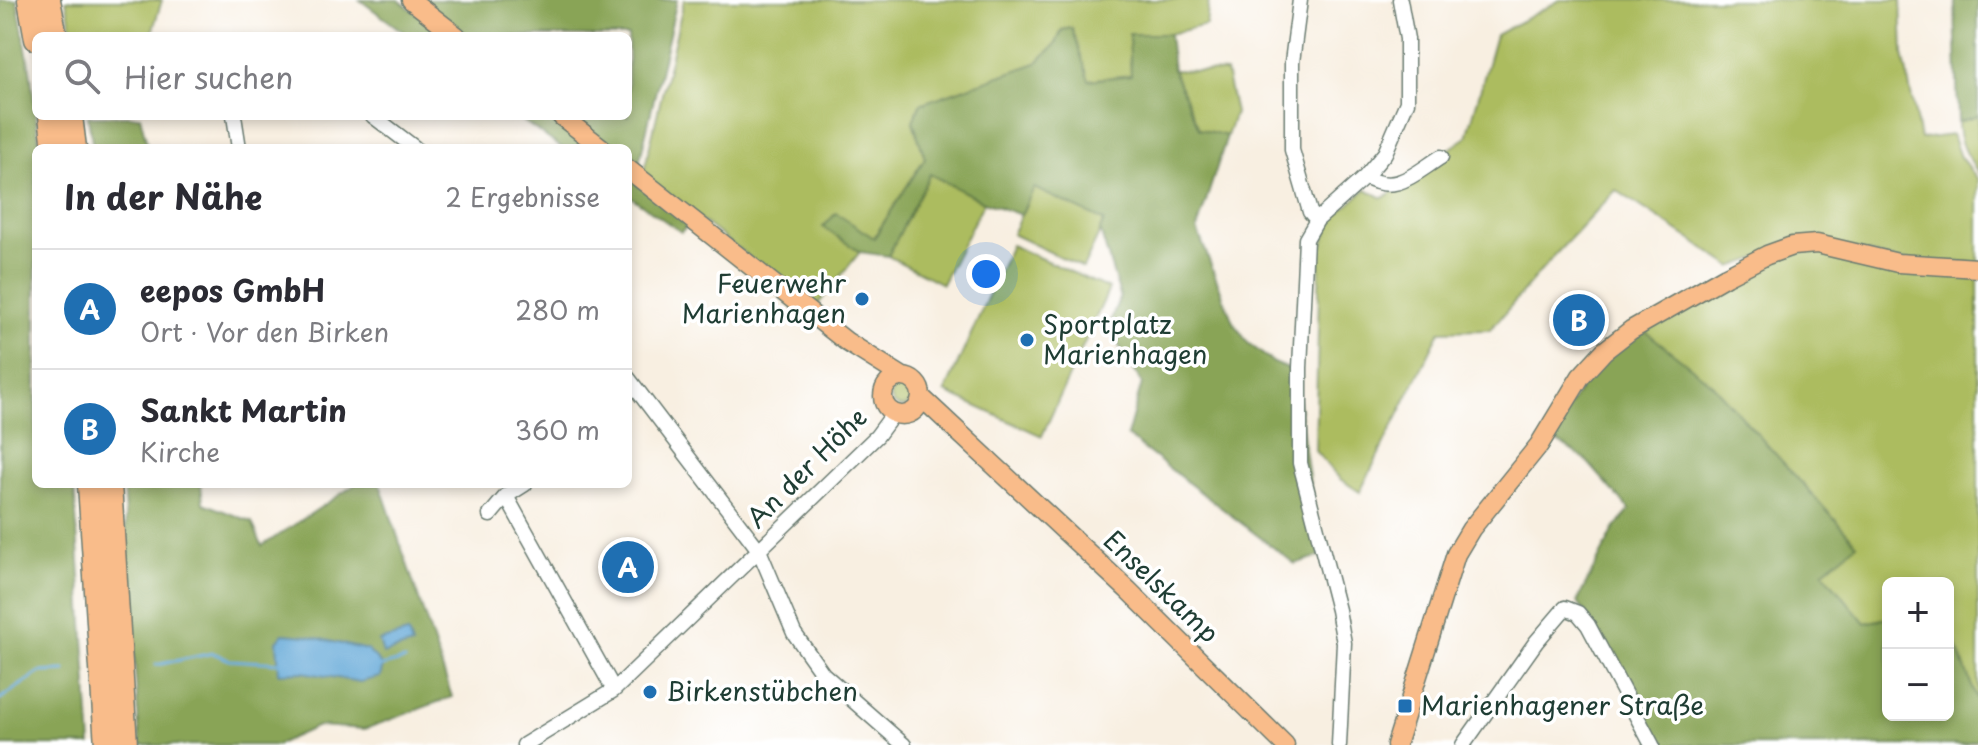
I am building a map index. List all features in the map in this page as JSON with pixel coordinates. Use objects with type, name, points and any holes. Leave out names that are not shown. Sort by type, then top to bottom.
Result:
[{"type":"highway","points":[[29,0],[35,32]]},
{"type":"highway","points":[[49,0],[55,32]]},
{"type":"highway","points":[[50,120],[54,144]]},
{"type":"highway","points":[[72,120],[74,144]]},
{"type":"highway","points":[[89,488],[106,745]]},
{"type":"highway","points":[[110,488],[126,745]]},
{"type":"main road","points":[[411,0],[452,32]]},
{"type":"main road","points":[[566,120],[597,144]]},
{"type":"main road","name":"Enselskamp","points":[[632,172],[847,342],[917,384],[909,408]]},
{"type":"main road","points":[[1396,745],[1456,554],[1471,529],[1539,445],[1581,376],[1604,351],[1631,330],[1734,272],[1792,246],[1817,244],[1898,263],[1978,268]]},
{"type":"main road","name":"Enselskamp","points":[[847,342],[866,364],[883,392],[887,408],[909,408],[998,470],[1128,590],[1285,745]]},
{"type":"main road","points":[[883,392],[890,381],[903,377]]},
{"type":"street","points":[[1300,0],[1292,62],[1292,150],[1310,212],[1317,220]]},
{"type":"street","points":[[1339,745],[1344,643],[1300,463],[1300,368],[1306,239],[1317,220],[1365,177],[1385,153],[1407,102],[1407,39],[1400,0]]},
{"type":"street","points":[[235,120],[238,144]]},
{"type":"street","points":[[378,120],[410,144]]},
{"type":"street","points":[[1365,177],[1387,187],[1441,157]]},
{"type":"street","points":[[524,745],[614,690],[759,550],[632,383]]},
{"type":"street","name":"An der Höhe","points":[[904,745],[823,674],[794,633],[759,550],[909,408]]},
{"type":"street","points":[[490,515],[506,496],[519,488]]},
{"type":"street","points":[[506,496],[614,690]]},
{"type":"street","points":[[1463,745],[1536,642],[1565,608],[1578,613],[1588,625],[1652,745]]},
{"type":"green space","points":[[0,0],[17,0],[32,85],[32,120],[36,120],[39,144],[32,144],[32,488],[74,488],[91,745],[0,745]]},
{"type":"green space","points":[[66,0],[162,0],[152,32],[72,32]]},
{"type":"green space","points":[[360,0],[399,0],[440,32],[404,32]]},
{"type":"green space","points":[[421,0],[677,0],[638,168],[632,163],[632,144],[607,144],[576,120],[632,120],[632,32],[462,32]]},
{"type":"green space","points":[[684,0],[1209,0],[1206,25],[1169,34],[1129,34],[1131,75],[1088,80],[1072,28],[1062,30],[1056,44],[1037,63],[920,104],[913,122],[925,158],[873,239],[836,213],[824,228],[860,252],[815,308],[643,175]]},
{"type":"green space","points":[[1560,0],[1901,0],[1903,54],[1920,139],[1952,135],[1960,157],[1978,179],[1978,263],[1899,260],[1812,239],[1732,267],[1616,190],[1490,330],[1440,331],[1360,492],[1340,479],[1315,451],[1320,250],[1333,218],[1366,189],[1383,198],[1444,159],[1442,154],[1467,137],[1496,35]]},
{"type":"green space","points":[[1955,0],[1978,0],[1978,116],[1958,122]]},
{"type":"green space","points":[[1072,28],[1089,80],[1131,75],[1129,34],[1169,34],[1173,70],[1199,129],[1227,136],[1197,229],[1233,322],[1248,343],[1274,363],[1294,371],[1320,556],[1295,564],[1127,436],[1142,383],[1108,328],[1120,296],[1100,230],[1104,221],[1034,188],[1021,215],[984,202],[930,174],[888,256],[860,252],[823,227],[836,213],[874,238],[925,158],[913,121],[920,104],[1037,63],[1056,44],[1062,30]]},
{"type":"green space","points":[[1173,70],[1226,72],[1235,113],[1227,136],[1199,129]]},
{"type":"green space","points":[[1978,116],[1978,172],[1959,136],[1958,122]]},
{"type":"green space","points":[[89,120],[141,120],[147,144],[92,144]]},
{"type":"green space","points":[[522,120],[554,120],[585,144],[556,144]]},
{"type":"green space","points":[[930,174],[984,202],[942,284],[888,256]]},
{"type":"green space","points":[[632,180],[689,224],[681,232],[632,198]]},
{"type":"green space","points":[[1034,187],[1105,221],[1083,268],[1012,234]]},
{"type":"green space","name":"Sportplatz Marienhagen","points":[[1011,245],[1109,289],[1042,436],[945,392]]},
{"type":"green space","points":[[1814,251],[1978,275],[1978,703],[1954,638],[1954,577],[1882,577],[1882,619],[1865,623],[1822,572],[1856,544],[1644,330],[1766,260]]},
{"type":"green space","points":[[1644,330],[1712,384],[1857,544],[1823,572],[1865,623],[1882,619],[1882,721],[1954,721],[1954,638],[1978,703],[1978,740],[1963,745],[1658,745],[1605,643],[1577,602],[1614,529],[1630,510],[1585,459],[1550,437],[1585,381],[1611,353]]},
{"type":"green space","points":[[902,385],[910,388],[913,396],[910,404],[902,407],[894,404],[891,396],[894,388]]},
{"type":"green space","points":[[123,488],[201,488],[203,503],[252,522],[262,546],[350,488],[381,488],[452,697],[365,729],[318,726],[276,745],[140,745]]},
{"type":"water","points":[[408,633],[412,645],[383,654],[379,641]]},
{"type":"water","points":[[283,634],[308,636],[367,650],[383,666],[380,677],[360,682],[302,672],[279,673],[277,641]]},
{"type":"waterway","points":[[156,665],[213,653],[230,660],[280,663]]},
{"type":"waterway","points":[[382,666],[405,660]]},
{"type":"waterway","points":[[0,699],[40,672],[65,671]]},
{"type":"place","name":"Feuerwehr Marienhagen","points":[[862,299]]},
{"type":"place","name":"Sankt Martin","points":[[1579,320]]},
{"type":"place","name":"Sportplatz Marienhagen","points":[[1027,340]]},
{"type":"place","name":"eepos GmbH","points":[[628,567]]},
{"type":"place","name":"Birkenstübchen","points":[[650,692]]},
{"type":"place","name":"Marienhagener Straße","points":[[1405,706]]}]
